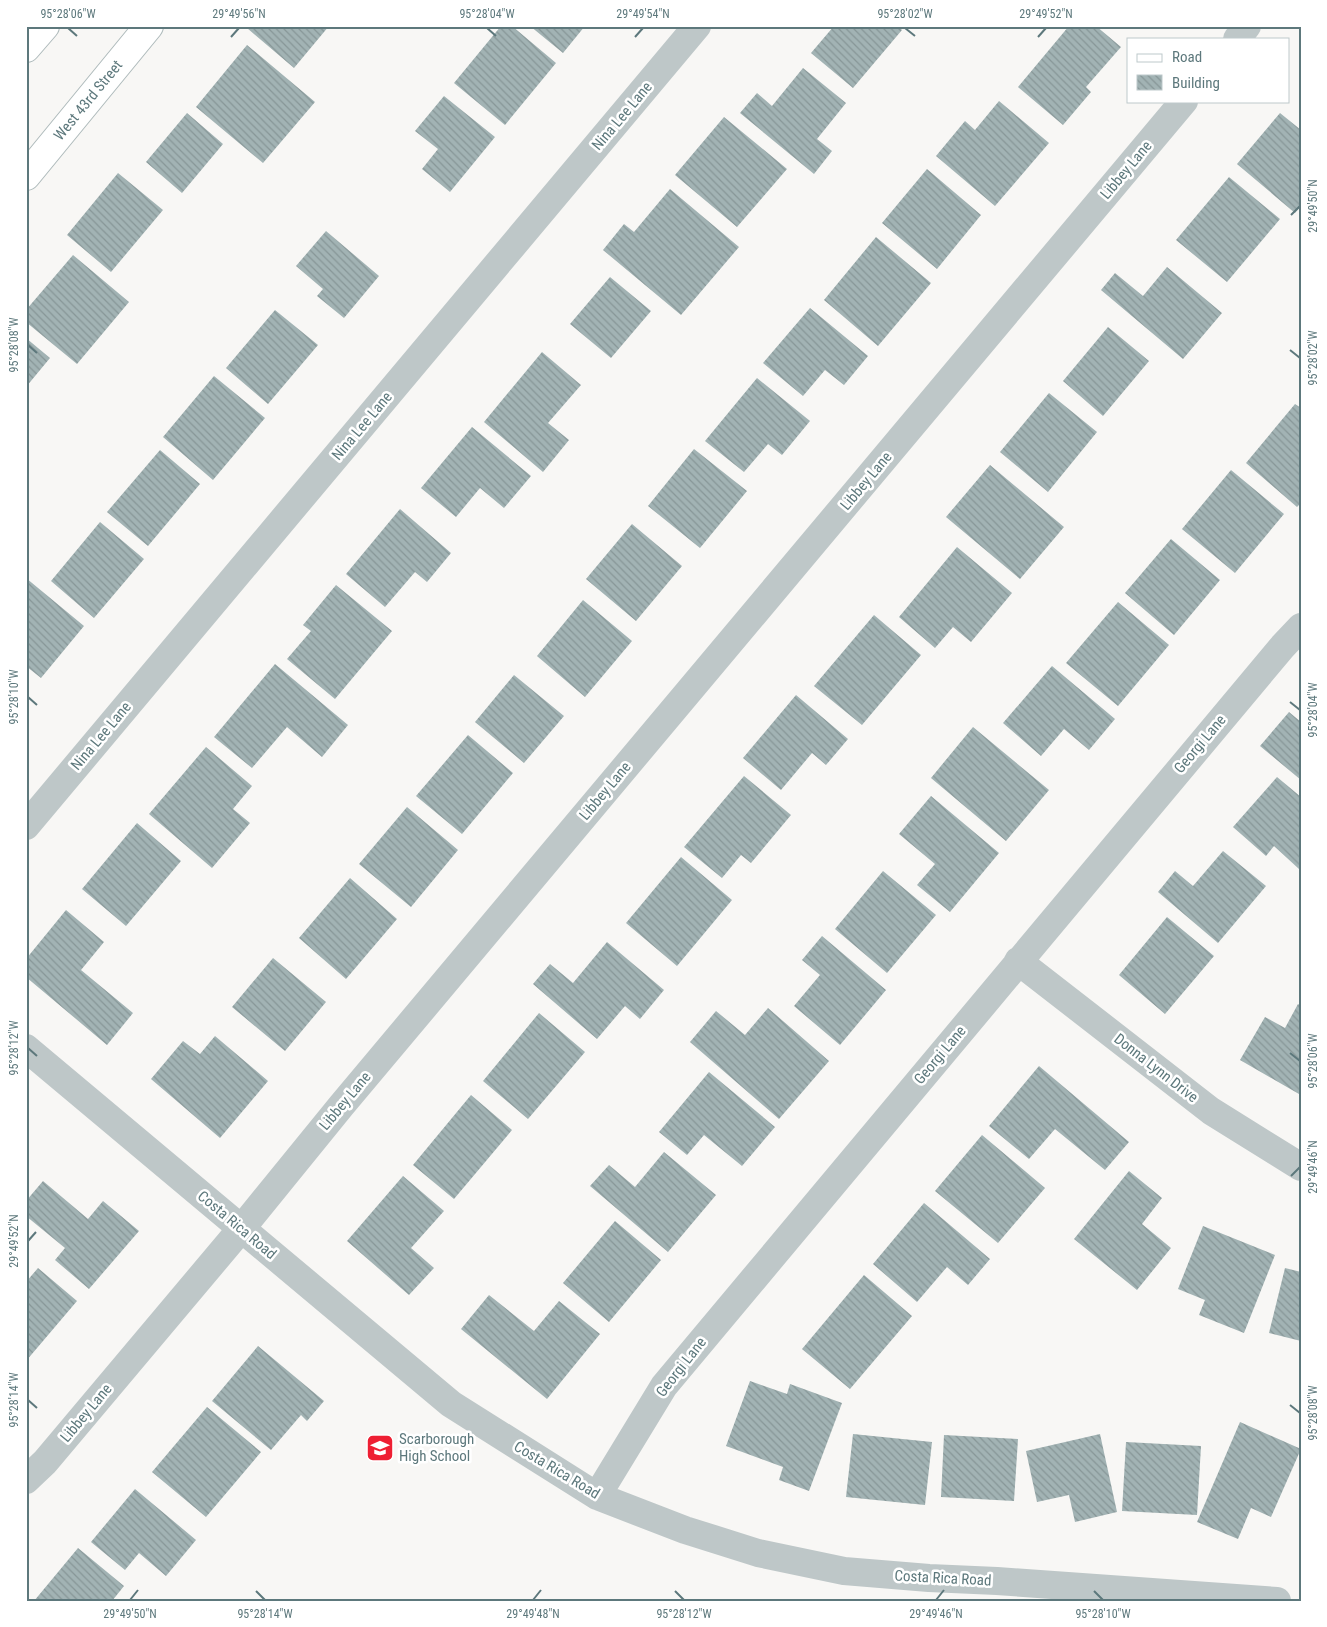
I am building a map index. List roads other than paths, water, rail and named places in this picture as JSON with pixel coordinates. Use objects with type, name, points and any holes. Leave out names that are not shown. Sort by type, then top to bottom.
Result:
[{"type":"main road","points":[[26,48],[44,26]]},
{"type":"main road","name":"West 43rd Street","points":[[26,176],[138,30]]},
{"type":"street","name":"Nina Lee Lane","points":[[26,826],[697,26]]},
{"type":"street","points":[[1238,38],[1247,26]]},
{"type":"street","name":"Libbey Lane","points":[[26,1480],[45,1462],[347,1098],[1183,102]]},
{"type":"street","name":"Georgi Lane","points":[[596,1496],[664,1386],[1018,961],[1301,626]]},
{"type":"street","name":"Donna Lynn Drive","points":[[1018,961],[1211,1111],[1301,1167]]},
{"type":"street","name":"Costa Rica Road","points":[[26,1048],[451,1404],[596,1496],[685,1530],[758,1553],[844,1571],[1277,1601]]},
{"type":"place","name":"Scarborough High School","points":[[380,1448]]}]
